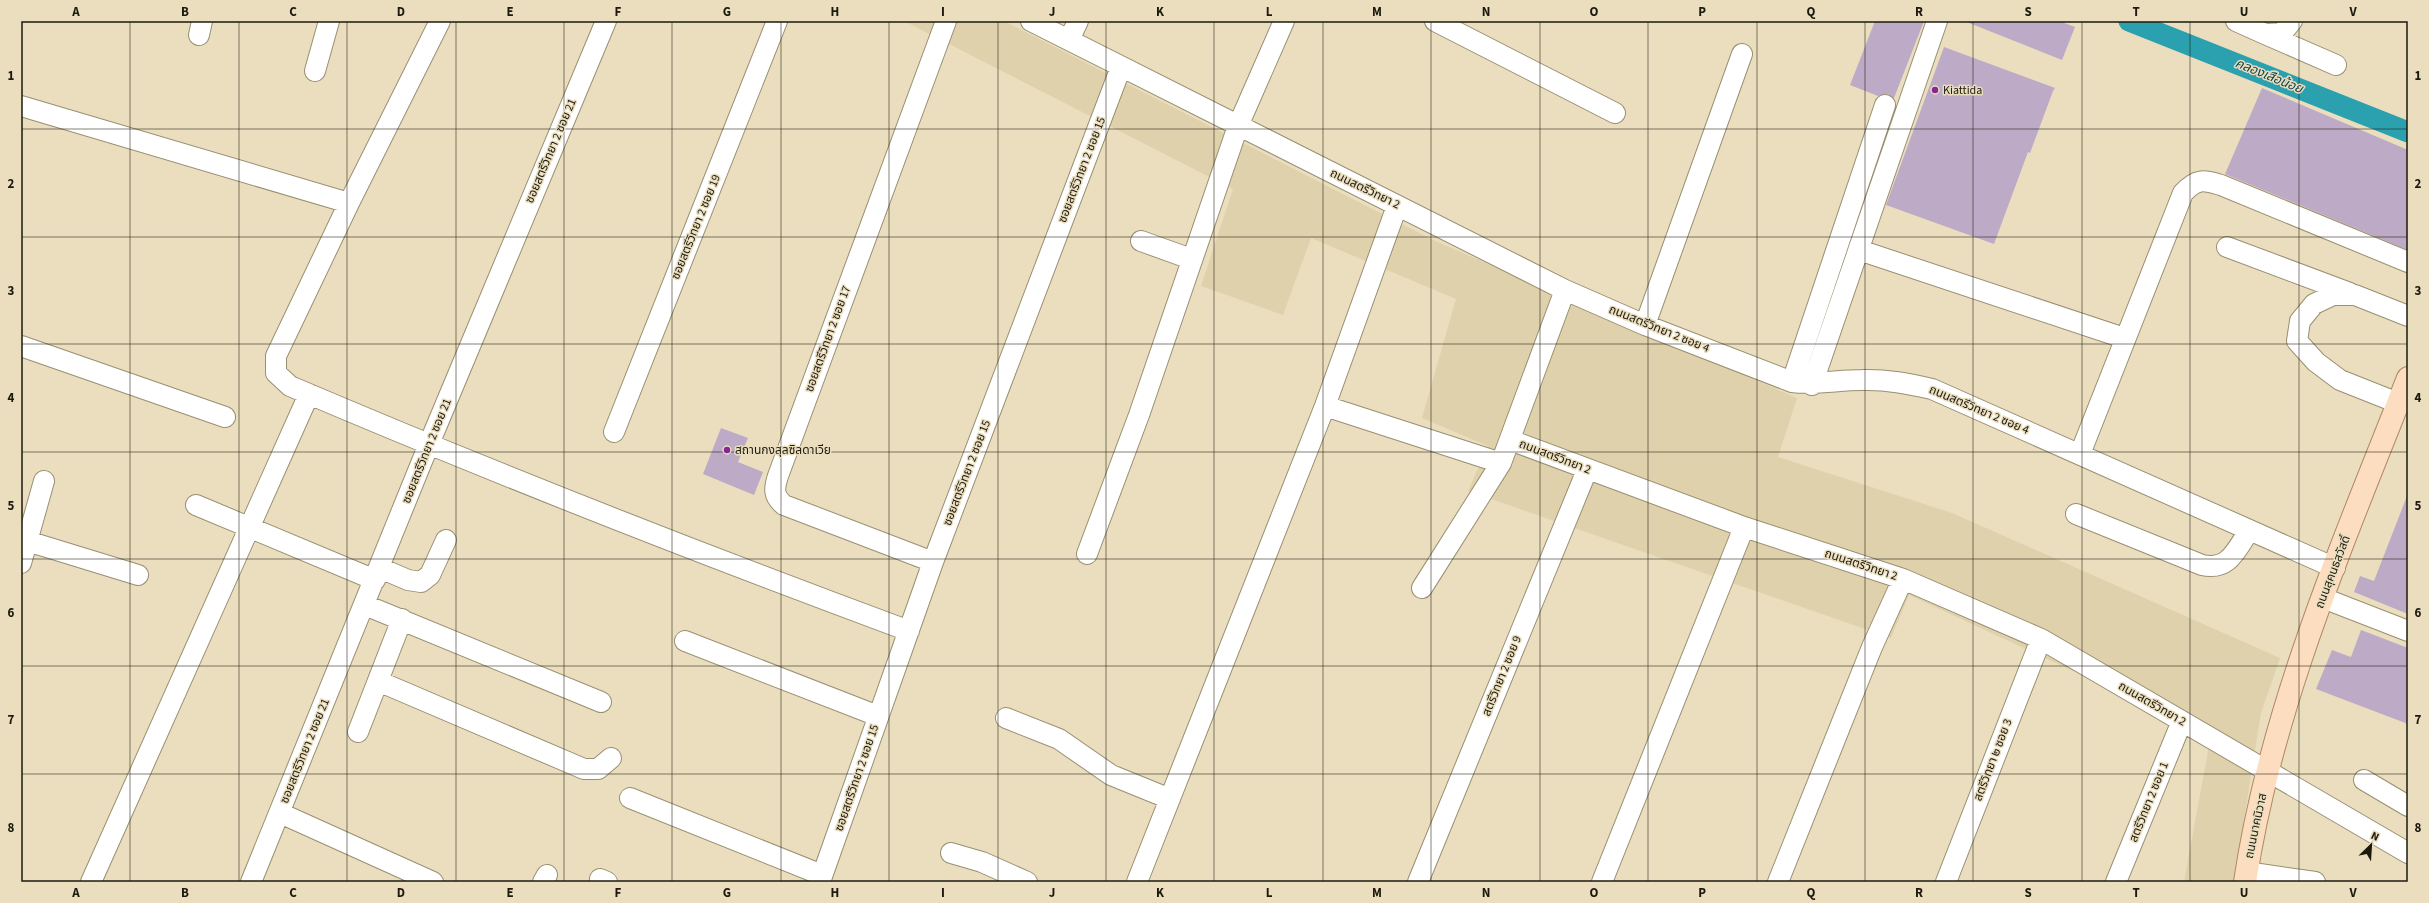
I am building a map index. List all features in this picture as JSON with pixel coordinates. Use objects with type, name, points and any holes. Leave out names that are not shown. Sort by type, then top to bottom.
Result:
[{"type":"main road","name":"ถนนสุคนธสวัสดิ์","points":[[2268,770],[2293,684],[2323,598],[2408,378]]},
{"type":"main road","name":"ถนนนาคนิวาส","points":[[2245,877],[2268,770]]},
{"type":"street","points":[[315,71],[330,21]]},
{"type":"street","points":[[440,21],[349,203],[276,356],[274,364],[276,373],[290,386],[429,444],[680,546],[909,631]]},
{"type":"street","name":"ซอยสตรีวิทยา 2 ซอย 21","points":[[251,882],[378,574],[429,444],[606,21]]},
{"type":"street","name":"ซอยสตรีวิทยา 2 ซอย 19","points":[[614,432],[777,21]]},
{"type":"street","name":"ซอยสตรีวิทยา 2 ซอย 17","points":[[933,562],[784,505],[777,499],[775,492],[778,476],[946,21]]},
{"type":"street","name":"ถนนสตรีวิทยา 2","points":[[1031,21],[1565,290],[1510,440],[1587,470],[1744,527],[1903,579],[2041,639],[2408,853]]},
{"type":"street","points":[[1069,40],[1078,21]]},
{"type":"street","points":[[1087,554],[1140,415],[1191,259],[1238,126],[1284,21]]},
{"type":"street","points":[[1434,21],[1615,113]]},
{"type":"street","points":[[1812,385],[1937,21]]},
{"type":"street","points":[[2236,21],[2279,29],[2336,65]]},
{"type":"street","points":[[1645,325],[1742,54]]},
{"type":"street","name":"ซอยสตรีวิทยา 2 ซอย 15","points":[[821,879],[933,562],[1120,67]]},
{"type":"street","points":[[1792,382],[1885,105]]},
{"type":"street","points":[[21,106],[349,203]]},
{"type":"street","points":[[2080,454],[2124,338],[2183,193],[2193,182],[2206,181],[2221,185],[2408,262]]},
{"type":"street","points":[[1139,881],[1325,406],[1397,206]]},
{"type":"street","points":[[1141,241],[1191,259]]},
{"type":"street","points":[[2227,247],[2408,316]]},
{"type":"street","points":[[1859,250],[2124,338]]},
{"type":"street","name":"ถนนสตรีวิทยา 2 ซอย 4","points":[[1565,290],[1645,325],[1792,382],[1812,385],[1862,380],[1898,382],[1932,389],[2335,568]]},
{"type":"street","points":[[2355,295],[2333,295],[2314,304],[2300,321],[2297,341],[2316,362],[2340,380],[2398,403]]},
{"type":"street","points":[[21,346],[225,417]]},
{"type":"street","points":[[91,882],[309,394]]},
{"type":"street","points":[[1325,406],[1501,463]]},
{"type":"street","points":[[1422,588],[1501,463],[1510,440]]},
{"type":"street","name":"สตรีวิทยา 2 ซอย 9","points":[[1425,880],[1587,470]]},
{"type":"street","points":[[21,563],[44,481]]},
{"type":"street","points":[[196,505],[249,527],[378,574],[421,582],[430,575],[446,540]]},
{"type":"street","points":[[2076,514],[2202,565],[2214,567],[2229,560],[2249,530]]},
{"type":"street","points":[[1602,882],[1744,527]]},
{"type":"street","points":[[27,541],[138,575]]},
{"type":"street","points":[[1778,882],[1872,647],[1903,579]]},
{"type":"street","points":[[2323,598],[2408,631]]},
{"type":"street","points":[[365,605],[601,702]]},
{"type":"street","points":[[358,732],[402,619]]},
{"type":"street","name":"สตรีวิทยา ๒ ซอย 3","points":[[1946,882],[2041,639]]},
{"type":"street","points":[[685,642],[878,716]]},
{"type":"street","points":[[378,681],[584,769],[598,769],[611,758]]},
{"type":"street","points":[[1006,718],[1058,739],[1111,775],[1170,799]]},
{"type":"street","name":"สตรีวิทยา 2 ซอย 1","points":[[2116,882],[2182,721]]},
{"type":"street","points":[[2364,780],[2408,806]]},
{"type":"street","points":[[630,798],[821,879]]},
{"type":"street","points":[[280,812],[433,882]]},
{"type":"street","points":[[951,853],[982,862],[1026,882]]},
{"type":"street","points":[[2245,877],[2315,882]]},
{"type":"shaded area","points":[[904,21],[1004,21],[1433,240],[1797,398],[1778,457],[1952,513],[2280,658],[2261,713],[2234,882],[2184,882],[2209,746],[2097,682],[1909,595],[1891,638],[1468,491],[1488,446],[1422,418],[1456,299],[1311,238],[1283,315],[1201,286],[1233,189]]},
{"type":"building","points":[[1875,21],[1924,21],[1894,98],[1888,94],[1878,96],[1850,85]]},
{"type":"building","points":[[1964,21],[2059,21],[2075,27],[2062,60]]},
{"type":"building","points":[[1944,47],[2055,88],[2030,153],[2028,152],[1994,244],[1886,205]]},
{"type":"building","points":[[2262,88],[2408,150],[2408,250],[2225,174]]},
{"type":"building","name":"สถานกงสุลซิลดาเวีย","points":[[721,428],[748,438],[738,462],[763,472],[754,495],[703,474]]},
{"type":"building","points":[[2407,496],[2408,614],[2354,592],[2360,576],[2374,581]]},
{"type":"building","points":[[2361,630],[2408,648],[2408,724],[2316,689],[2332,650],[2351,657]]},
{"type":"waterway","name":"คลองเสือน้อย","points":[[2129,21],[2408,132]]},
{"type":"place","name":"Kiattida","points":[[1935,90]]},
{"type":"place","name":"สถานกงสุลซิลดาเวีย","points":[[727,450]]}]
